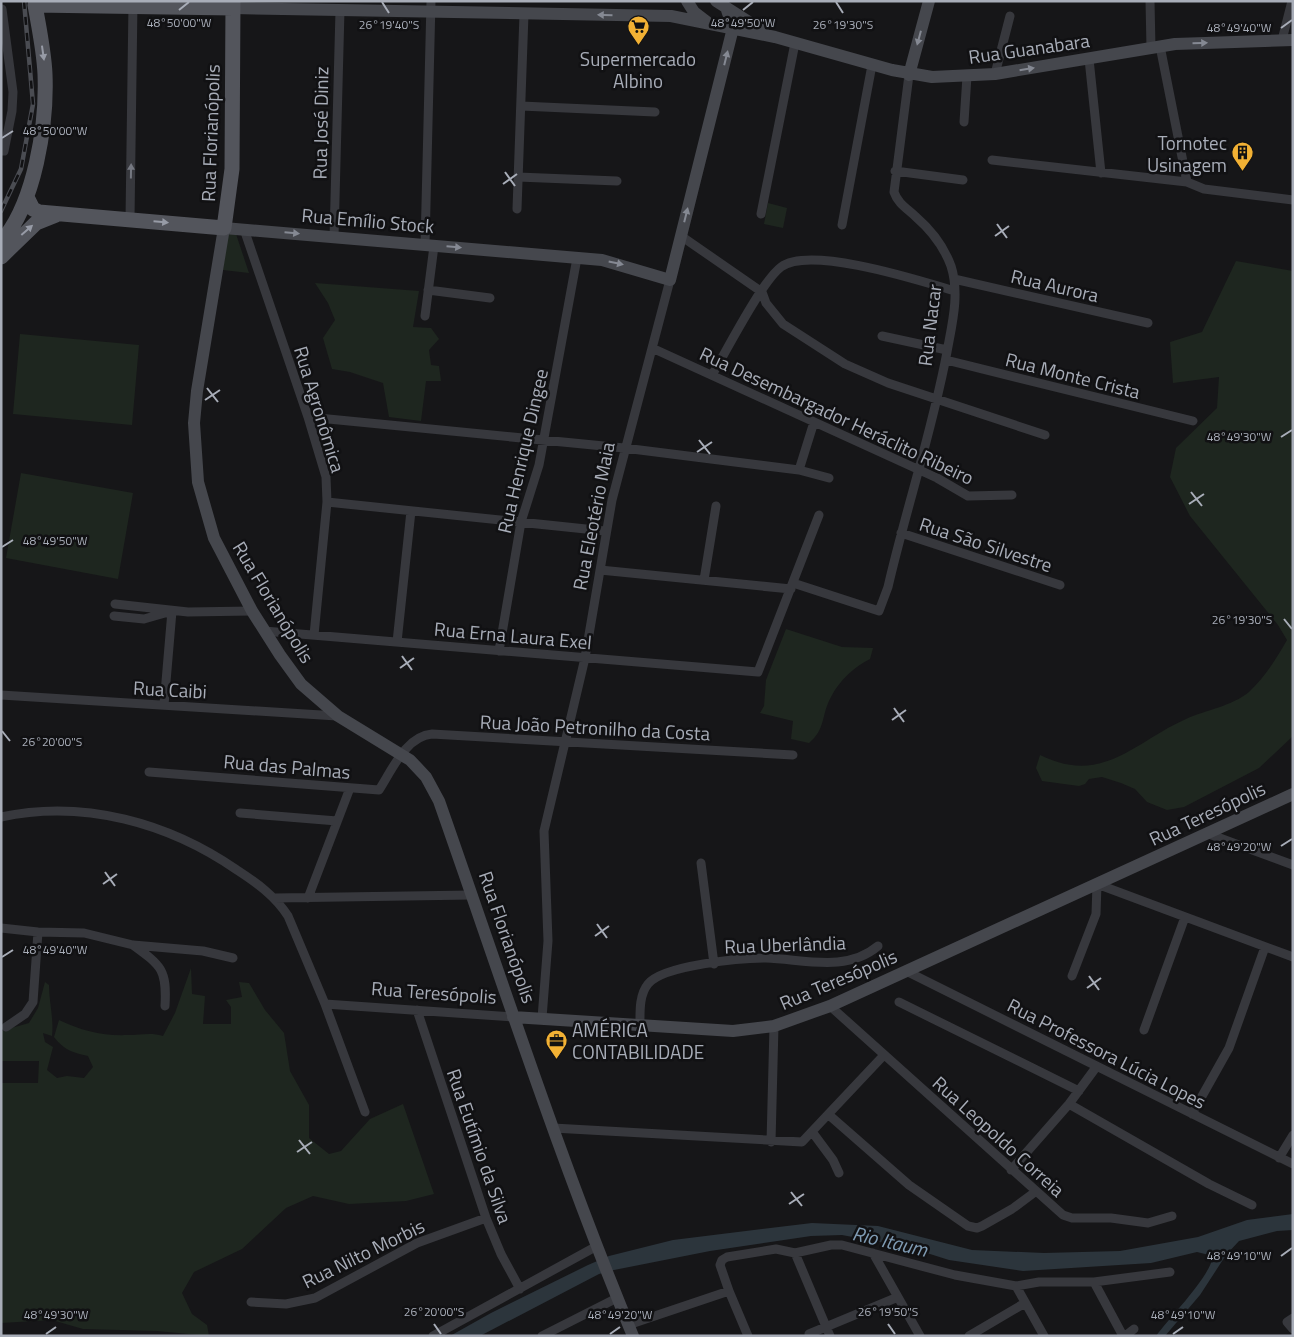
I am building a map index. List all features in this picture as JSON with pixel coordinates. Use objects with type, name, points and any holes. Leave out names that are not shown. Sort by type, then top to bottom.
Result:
[{"type":"main road","name":"Rua Guanabara","points":[[716,1],[727,10],[775,38]]},
{"type":"main road","name":"Rua Nacar","points":[[909,75],[929,1]]},
{"type":"main road","points":[[671,16],[687,2],[698,16],[713,24],[725,21],[727,10]]},
{"type":"main road","points":[[1,242],[17,222],[27,197],[40,142],[45,89],[43,56],[34,3],[233,5]]},
{"type":"main road","name":"Rua Guanabara","points":[[233,5],[340,10],[430,7],[524,14],[671,16],[775,38],[909,75],[932,77],[995,74],[1155,47],[1287,40]]},
{"type":"main road","name":"Rua Florianópolis","points":[[233,5],[232,169],[196,400],[195,448],[201,495],[214,538],[252,611],[301,684],[338,716],[402,754],[426,777],[436,794],[553,1128],[599,1253],[631,1330]]},
{"type":"main road","points":[[727,10],[733,28]]},
{"type":"main road","name":"Rua Eleotério Maia","points":[[670,280],[733,28]]},
{"type":"main road","name":"Rua Emílio Stock","points":[[27,197],[33,209],[39,212],[577,258],[619,264],[670,280]]},
{"type":"main road","points":[[1,257],[36,223],[60,214]]},
{"type":"main road","name":"Rua Teresópolis","points":[[514,1016],[721,1031],[774,1026],[830,1006],[1293,794]]},
{"type":"street","points":[[1150,1],[1155,47],[1186,182]]},
{"type":"street","points":[[1287,40],[1292,1]]},
{"type":"street","points":[[130,220],[133,4]]},
{"type":"street","points":[[425,316],[428,290],[429,245],[430,7]]},
{"type":"street","points":[[2,9],[5,48],[12,92],[12,111],[3,151]]},
{"type":"street","name":"Rua José Diniz","points":[[334,237],[340,10]]},
{"type":"street","points":[[517,209],[524,14]]},
{"type":"street","points":[[995,74],[1010,16]]},
{"type":"street","points":[[761,214],[795,43]]},
{"type":"street","points":[[1089,59],[1101,173]]},
{"type":"street","points":[[842,225],[872,65]]},
{"type":"street","name":"Rua Nacar","points":[[792,586],[879,611],[938,398],[946,360],[955,291],[954,279],[947,257],[936,239],[896,198],[893,186],[909,75]]},
{"type":"street","points":[[964,122],[967,76]]},
{"type":"street","points":[[521,106],[655,112]]},
{"type":"street","points":[[992,160],[1186,182],[1204,189],[1293,200]]},
{"type":"street","points":[[895,171],[963,180]]},
{"type":"street","points":[[518,177],[616,181]]},
{"type":"street","name":"Rua Agronômica","points":[[244,229],[324,469],[326,502],[314,635]]},
{"type":"street","points":[[681,236],[762,292],[766,303],[783,324],[828,355],[865,374],[1045,435]]},
{"type":"street","name":"Rua Henrique Dingee","points":[[499,651],[521,522],[535,482],[544,440],[577,258]]},
{"type":"street","points":[[712,375],[762,292],[779,268],[786,263],[801,260],[867,267],[955,291]]},
{"type":"street","name":"Rua Aurora","points":[[954,279],[1148,323]]},
{"type":"street","name":"Rua Eleotério Maia","points":[[542,1018],[548,941],[544,831],[585,658],[606,531],[624,448],[670,280]]},
{"type":"street","points":[[428,290],[490,298]]},
{"type":"street","points":[[882,336],[947,350]]},
{"type":"street","name":"Rua Desembargador Heráclito Ribeiro","points":[[652,348],[938,478],[968,496],[1012,495]]},
{"type":"street","name":"Rua Monte Crista","points":[[946,360],[1193,421]]},
{"type":"street","points":[[308,418],[624,448],[799,470],[829,478]]},
{"type":"street","points":[[799,470],[814,422]]},
{"type":"street","points":[[326,502],[606,531]]},
{"type":"street","points":[[704,580],[716,506]]},
{"type":"street","points":[[396,642],[411,511]]},
{"type":"street","points":[[600,570],[792,586],[819,515]]},
{"type":"street","name":"Rua São Silvestre","points":[[901,533],[1060,585]]},
{"type":"street","name":"Rua Erna Laura Exel","points":[[264,631],[758,672],[792,586]]},
{"type":"street","points":[[115,604],[204,613],[252,611]]},
{"type":"street","points":[[114,616],[144,619],[172,611]]},
{"type":"street","points":[[164,705],[172,611]]},
{"type":"street","name":"Rua Caibi","points":[[1,695],[338,716]]},
{"type":"street","name":"Rua João Petronilho da Costa","points":[[402,754],[413,742],[426,734],[432,734],[793,755]]},
{"type":"street","name":"Rua das Palmas","points":[[149,772],[379,790],[402,754]]},
{"type":"street","points":[[308,898],[350,788]]},
{"type":"street","points":[[1,817],[27,812],[72,811],[134,821],[179,836],[199,846],[230,865],[275,898],[288,916],[325,1004],[365,1112]]},
{"type":"street","points":[[240,812],[338,821]]},
{"type":"street","points":[[1209,834],[1293,865]]},
{"type":"street","points":[[701,863],[714,964]]},
{"type":"street","points":[[1072,976],[1096,914],[1097,884],[1293,957]]},
{"type":"street","points":[[275,898],[472,895]]},
{"type":"street","points":[[1144,1030],[1185,917]]},
{"type":"street","points":[[1,928],[38,932],[84,933],[133,945],[203,951],[233,958]]},
{"type":"street","points":[[6,1027],[26,1014],[33,1002],[38,932]]},
{"type":"street","points":[[133,945],[148,956],[164,973],[166,980],[165,1006]]},
{"type":"street","name":"Rua Uberlândia","points":[[640,1025],[641,1000],[645,989],[651,981],[667,972],[680,968],[764,958],[827,963],[861,956],[878,946]]},
{"type":"street","points":[[1192,1114],[1229,1048],[1265,947]]},
{"type":"street","name":"Rua Professora Lúcia Lopes","points":[[906,971],[1293,1164]]},
{"type":"street","points":[[899,1002],[1079,1091]]},
{"type":"street","name":"Rua Teresópolis","points":[[325,1004],[514,1016]]},
{"type":"street","name":"Rua Leopoldo Correia","points":[[830,1006],[1035,1192],[1063,1215],[1072,1218],[1111,1218],[1154,1223],[1172,1216]]},
{"type":"street","name":"Rua Eutímio da Silva","points":[[417,1010],[486,1218],[501,1254],[520,1289]]},
{"type":"street","points":[[771,1142],[774,1026]]},
{"type":"street","points":[[553,1128],[771,1142],[802,1142],[884,1055]]},
{"type":"street","points":[[1011,1170],[1079,1091],[1097,1066]]},
{"type":"street","points":[[1068,1104],[1209,1184],[1252,1205]]},
{"type":"street","points":[[829,1115],[909,1185],[968,1226],[977,1228],[982,1226],[1012,1209],[1035,1192]]},
{"type":"street","points":[[812,1133],[833,1160],[838,1173]]},
{"type":"street","points":[[1279,1158],[1293,1135]]},
{"type":"street","name":"Rua Nilto Morbis","points":[[251,1302],[286,1304],[315,1298],[417,1243],[486,1218]]},
{"type":"street","points":[[748,1336],[729,1292],[720,1264],[722,1260],[776,1249],[796,1253],[836,1245],[955,1275],[1016,1286],[1039,1282],[1094,1282],[1170,1272]]},
{"type":"street","points":[[433,1336],[520,1289],[599,1253]]},
{"type":"street","points":[[796,1253],[830,1336]]},
{"type":"street","points":[[873,1253],[920,1336]]},
{"type":"street","points":[[1094,1282],[1124,1336],[1134,1329]]},
{"type":"street","points":[[1016,1286],[1044,1336]]},
{"type":"street","points":[[631,1330],[729,1292]]},
{"type":"street","points":[[809,1334],[898,1297]]},
{"type":"street","points":[[542,1336],[617,1298]]},
{"type":"street","points":[[969,1336],[1025,1303]]},
{"type":"shaded area","points":[[768,203],[787,208],[783,228],[764,224]]},
{"type":"shaded area","points":[[228,233],[236,234],[249,273],[223,270]]},
{"type":"shaded area","points":[[1236,261],[1293,271],[1293,736],[1259,768],[1184,807],[1167,810],[1147,802],[1135,789],[1102,777],[1089,779],[1085,784],[1079,786],[1042,781],[1036,768],[1040,755],[1062,763],[1082,766],[1100,763],[1134,749],[1167,728],[1186,719],[1242,697],[1266,674],[1287,640],[1278,625],[1190,516],[1170,477],[1176,448],[1217,408],[1219,377],[1173,383],[1170,342],[1202,332]]},
{"type":"shaded area","points":[[315,283],[419,291],[413,327],[431,328],[439,339],[429,350],[431,365],[439,366],[441,381],[426,381],[421,421],[389,417],[383,383],[350,372],[332,369],[323,338],[335,320],[328,303]]},
{"type":"shaded area","points":[[20,334],[139,345],[132,425],[13,414]]},
{"type":"shaded area","points":[[21,473],[133,493],[118,579],[6,558]]},
{"type":"shaded area","points":[[786,629],[842,647],[873,648],[870,659],[858,666],[838,685],[828,704],[821,727],[809,743],[791,739],[793,721],[760,713],[764,706],[766,680]]},
{"type":"shaded area","points":[[191,968],[192,994],[205,996],[203,1024],[231,1024],[231,1007],[226,1000],[242,997],[239,982],[249,983],[265,1010],[284,1033],[290,1071],[309,1105],[309,1138],[329,1154],[341,1151],[370,1119],[403,1104],[434,1194],[406,1201],[349,1204],[313,1196],[286,1208],[242,1249],[194,1272],[182,1293],[192,1314],[207,1325],[209,1336],[157,1331],[83,1329],[52,1320],[1,1323],[1,1083],[38,1083],[39,1061],[1,1061],[1,1031],[29,1023],[38,1008],[45,982],[49,985],[52,1036],[43,1033],[45,1042],[53,1047],[47,1070],[57,1078],[67,1076],[84,1078],[93,1067],[88,1056],[69,1050],[54,1037],[59,1020],[84,1030],[101,1034],[150,1034],[163,1036],[175,1013]]},
{"type":"water","name":"Rio Itaum","points":[[1293,1214],[1293,1230],[1277,1231],[1239,1241],[1226,1255],[1200,1295],[1165,1336],[1156,1336],[1205,1275],[1213,1256],[1197,1252],[1151,1263],[1023,1271],[949,1260],[911,1248],[842,1235],[811,1236],[710,1251],[614,1270],[599,1274],[480,1336],[450,1336],[491,1313],[588,1265],[609,1256],[673,1240],[812,1223],[878,1226],[972,1250],[1044,1253],[1120,1251],[1198,1237],[1247,1220]]},
{"type":"railway","points":[[1,211],[21,169],[33,104],[24,1]]},
{"type":"place","name":"Supermercado Albino","points":[[638,46]]},
{"type":"place","name":"Tornotec Usinagem","points":[[1243,172]]},
{"type":"place","name":"AMÉRICA CONTABILIDADE","points":[[556,1059]]}]
